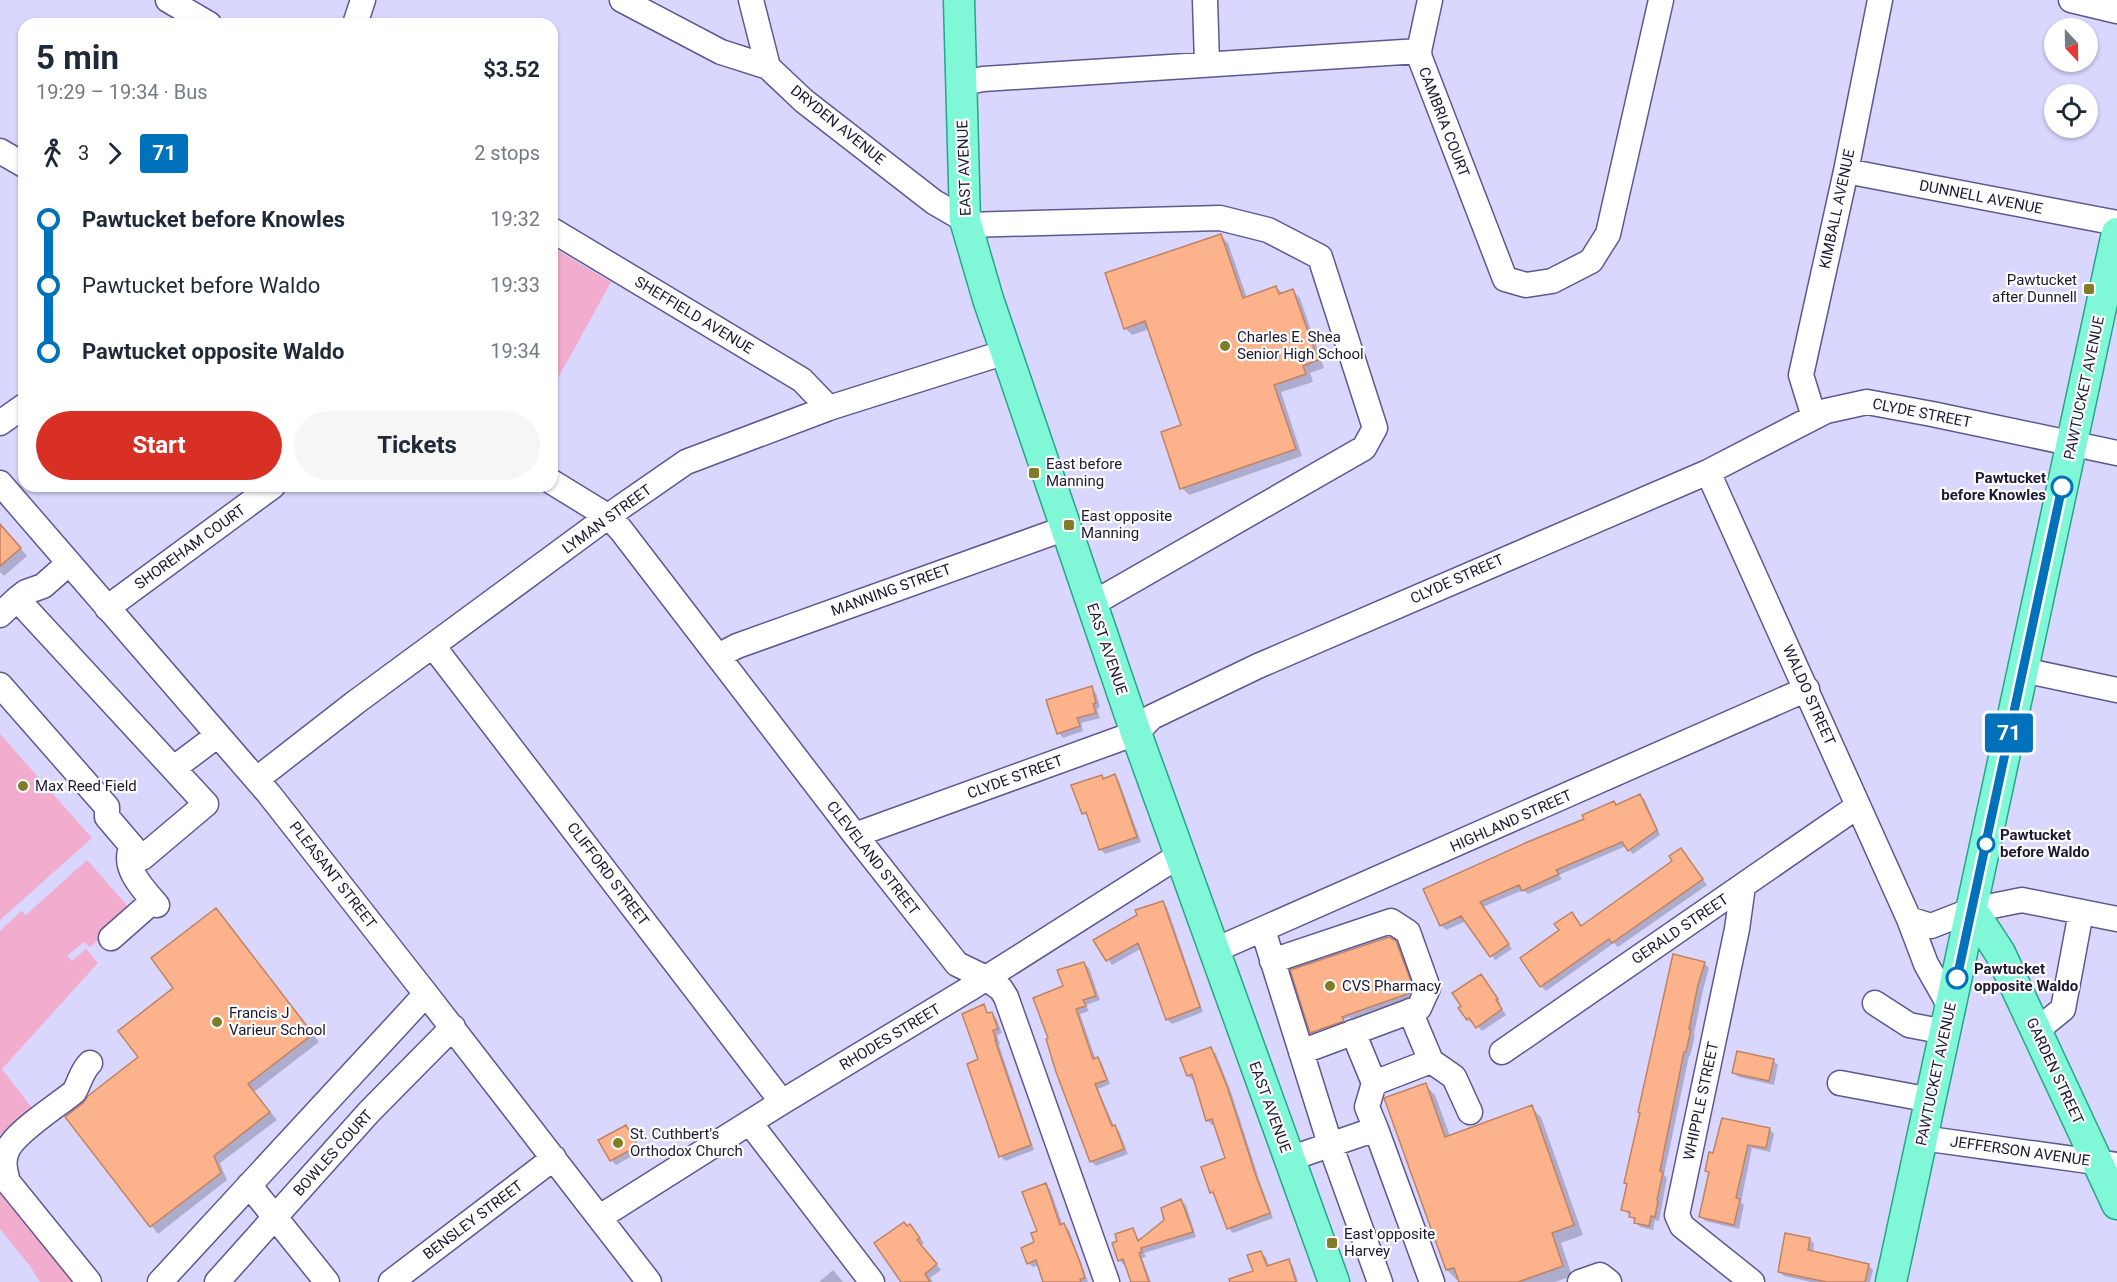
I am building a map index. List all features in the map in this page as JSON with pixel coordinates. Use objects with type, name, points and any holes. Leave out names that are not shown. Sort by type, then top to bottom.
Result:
[{"type":"main road","name":"EAST AVENUE","points":[[959,0],[966,223],[987,299],[1136,733],[1334,1282]]},
{"type":"main road","name":"PAWTUCKET AVENUE","points":[[1894,1280],[1922,1138],[2117,233]]},
{"type":"main road","name":"GARDEN STREET","points":[[1972,910],[2000,953],[2036,1031],[2108,1164],[2117,1204]]},
{"type":"street","points":[[168,0],[199,18]]},
{"type":"street","points":[[357,18],[363,0]]},
{"type":"street","points":[[622,0],[721,52],[768,67]]},
{"type":"street","points":[[751,0],[768,67]]},
{"type":"street","points":[[1205,0],[1207,63]]},
{"type":"street","points":[[1419,51],[1430,0]]},
{"type":"street","name":"CAMBRIA COURT","points":[[963,83],[983,79],[1207,63],[1419,51],[1505,279],[1526,285],[1552,281],[1591,261],[1608,234],[1661,0]]},
{"type":"street","name":"KIMBALL AVENUE","points":[[1814,417],[1801,375],[1846,171],[1880,0]]},
{"type":"street","points":[[2071,0],[2117,11]]},
{"type":"street","name":"DRYDEN AVENUE","points":[[768,67],[804,101],[934,202],[966,223]]},
{"type":"street","points":[[0,151],[18,162]]},
{"type":"street","name":"DUNNELL AVENUE","points":[[1846,171],[2117,223]]},
{"type":"street","points":[[966,223],[1220,218],[1268,230],[1320,257],[1330,282],[1376,428],[1364,448],[1092,604]]},
{"type":"street","name":"SHEFFIELD AVENUE","points":[[558,234],[802,380],[829,408]]},
{"type":"street","name":"LYMAN STREET","points":[[257,779],[356,702],[686,462],[829,408],[1006,351]]},
{"type":"street","name":"CLYDE STREET","points":[[855,835],[1136,733],[1152,717],[1258,666],[1708,472],[1826,411],[1867,402],[2117,453]]},
{"type":"street","points":[[0,423],[18,410]]},
{"type":"street","name":"WALDO STREET","points":[[1708,472],[1909,919],[1948,1020]]},
{"type":"street","name":"PLEASANT STREET","points":[[0,483],[257,779],[453,1027],[649,1282]]},
{"type":"street","name":"CLEVELAND STREET","points":[[558,486],[609,517],[621,530],[957,964],[986,978],[1006,997],[1107,1282]]},
{"type":"street","name":"SHOREHAM COURT","points":[[107,608],[265,492]]},
{"type":"street","name":"MANNING STREET","points":[[718,656],[737,646],[1066,528]]},
{"type":"street","points":[[0,686],[107,807],[107,817],[142,858],[206,804],[174,768],[8,607],[26,592],[43,586],[68,564]]},
{"type":"street","name":"CLIFFORD STREET","points":[[433,646],[782,1102]]},
{"type":"street","points":[[2023,669],[2117,690]]},
{"type":"street","name":"HIGHLAND STREET","points":[[1214,951],[1807,689]]},
{"type":"street","points":[[174,768],[218,735]]},
{"type":"street","name":"GERALD STREET","points":[[1502,1052],[1858,806]]},
{"type":"street","points":[[111,938],[155,903],[134,875],[129,863],[128,854],[132,847]]},
{"type":"street","name":"RHODES STREET","points":[[600,1217],[1180,855]]},
{"type":"street","name":"WHIPPLE STREET","points":[[1743,886],[1677,1215],[1682,1226],[1752,1282]]},
{"type":"street","points":[[1909,919],[1931,926],[1972,910],[2022,900],[2117,919]]},
{"type":"street","points":[[2036,1031],[2063,1009],[2081,912]]},
{"type":"street","points":[[1272,961],[1390,921],[1408,932],[1428,988],[1419,1008],[1302,1052]]},
{"type":"street","points":[[1263,930],[1330,1144],[1380,1282]]},
{"type":"street","points":[[160,1282],[426,993]]},
{"type":"street","points":[[1875,1003],[1909,1024],[1948,1020]]},
{"type":"street","points":[[1410,1011],[1431,1061],[1454,1077],[1470,1112]]},
{"type":"street","name":"BOWLES COURT","points":[[217,1282],[369,1112],[453,1027]]},
{"type":"street","points":[[1353,1032],[1374,1083],[1367,1107],[1432,1282]]},
{"type":"street","points":[[1374,1083],[1431,1061]]},
{"type":"street","points":[[89,1282],[8,1182],[4,1163],[8,1149],[19,1136],[74,1092],[83,1069],[90,1063]]},
{"type":"street","points":[[1840,1083],[1931,1100]]},
{"type":"street","points":[[750,1123],[872,1282]]},
{"type":"street","points":[[1289,1159],[1376,1129]]},
{"type":"street","name":"JEFFERSON AVENUE","points":[[1922,1138],[2108,1164]]},
{"type":"street","name":"BENSLEY STREET","points":[[391,1282],[554,1158]]},
{"type":"street","points":[[249,1185],[327,1282]]},
{"type":"street","points":[[1580,1282],[1600,1275],[1609,1282]]},
{"type":"shaded area","points":[[558,251],[611,282],[558,378]]},
{"type":"shaded area","name":"Max Reed Field","points":[[0,734],[92,838],[0,920]]},
{"type":"shaded area","points":[[87,860],[133,912],[90,947],[84,942],[67,956],[72,961],[86,949],[98,963],[2,1069],[32,1108],[0,1135],[0,931],[21,911],[26,915]]},
{"type":"shaded area","points":[[0,1186],[77,1282],[40,1282],[0,1229]]},
{"type":"building","points":[[1221,234],[1243,298],[1276,286],[1279,294],[1293,289],[1318,360],[1303,366],[1306,374],[1274,385],[1296,449],[1180,489],[1161,432],[1181,425],[1145,321],[1124,329],[1105,273]]},
{"type":"building","points":[[0,524],[21,548],[0,566]]},
{"type":"building","points":[[1092,686],[1096,713],[1077,718],[1080,726],[1057,734],[1046,700]]},
{"type":"building","points":[[1115,774],[1137,837],[1099,850],[1086,812],[1082,814],[1071,785],[1102,775],[1103,779]]},
{"type":"building","points":[[1640,794],[1657,830],[1628,851],[1622,842],[1556,870],[1559,874],[1522,891],[1519,885],[1480,902],[1509,944],[1490,957],[1461,916],[1440,926],[1423,889],[1584,819],[1582,815],[1614,801],[1616,805]]},
{"type":"building","points":[[1681,848],[1703,879],[1612,943],[1609,939],[1540,987],[1520,958],[1559,930],[1554,924],[1572,912],[1581,926],[1672,861],[1669,856]]},
{"type":"building","points":[[1163,901],[1200,1007],[1166,1020],[1138,943],[1106,961],[1093,940],[1137,915],[1135,910]]},
{"type":"building","points":[[216,908],[313,1034],[248,1084],[270,1112],[214,1156],[221,1173],[150,1227],[65,1117],[138,1057],[118,1031],[173,988],[151,958]]},
{"type":"building","points":[[1389,937],[1396,941],[1413,987],[1410,993],[1342,1017],[1344,1021],[1310,1033],[1290,970]]},
{"type":"building","points":[[1673,954],[1705,962],[1698,985],[1689,1029],[1691,1029],[1686,1052],[1684,1052],[1660,1171],[1663,1172],[1655,1217],[1651,1216],[1649,1226],[1634,1223],[1635,1218],[1629,1217],[1630,1212],[1621,1210],[1627,1184],[1624,1183],[1640,1113],[1638,1112]]},
{"type":"building","points":[[1084,962],[1096,996],[1083,1000],[1086,1006],[1076,1009],[1093,1059],[1098,1057],[1107,1080],[1095,1084],[1124,1149],[1090,1162],[1056,1072],[1046,1039],[1048,1038],[1033,998],[1063,986],[1057,970]]},
{"type":"building","points":[[1481,974],[1502,1009],[1476,1028],[1458,1008],[1461,1006],[1452,993]]},
{"type":"building","points":[[984,1004],[987,1013],[992,1012],[998,1029],[993,1030],[995,1040],[1031,1145],[999,1157],[967,1064],[978,1059],[962,1014]]},
{"type":"building","points":[[1211,1047],[1227,1086],[1270,1213],[1227,1229],[1201,1167],[1225,1158],[1212,1119],[1206,1121],[1192,1074],[1187,1076],[1180,1058]]},
{"type":"building","points":[[1737,1051],[1774,1059],[1769,1081],[1732,1073]]},
{"type":"building","points":[[1426,1083],[1445,1137],[1532,1105],[1574,1225],[1552,1233],[1563,1266],[1518,1282],[1459,1282],[1454,1268],[1446,1270],[1384,1098]]},
{"type":"building","points":[[1722,1118],[1770,1128],[1766,1148],[1748,1145],[1736,1198],[1740,1199],[1734,1225],[1699,1217],[1709,1172],[1705,1171],[1709,1152],[1713,1153]]},
{"type":"building","name":"St. Cuthbert's Orthodox Church","points":[[626,1125],[638,1146],[610,1161],[598,1140]]},
{"type":"building","points":[[1046,1183],[1060,1225],[1064,1223],[1080,1262],[1085,1278],[1080,1279],[1081,1282],[1043,1282],[1036,1260],[1027,1264],[1021,1248],[1034,1242],[1031,1233],[1037,1231],[1022,1192]]},
{"type":"building","points":[[1181,1199],[1193,1232],[1141,1248],[1142,1252],[1139,1253],[1149,1282],[1131,1282],[1123,1259],[1118,1261],[1112,1243],[1117,1241],[1115,1234],[1133,1228],[1138,1241],[1164,1220],[1161,1208]]},
{"type":"building","points":[[904,1222],[907,1226],[910,1224],[920,1238],[917,1240],[937,1264],[925,1274],[930,1282],[901,1282],[874,1243]]},
{"type":"building","points":[[1785,1233],[1810,1238],[1808,1250],[1869,1264],[1865,1282],[1827,1282],[1778,1272]]},
{"type":"building","points":[[1261,1251],[1267,1266],[1289,1259],[1296,1282],[1230,1282],[1229,1279],[1253,1271],[1247,1255]]},
{"type":"bus line","name":"71","points":[[1957,978],[2062,487]]},
{"type":"place","name":"Pawtucket after Dunnell","points":[[2089,289]]},
{"type":"place","name":"Charles E. Shea Senior High School","points":[[1225,346]]},
{"type":"place","name":"East before Manning","points":[[1034,473]]},
{"type":"place","name":"Pawtucket before Knowles","points":[[2062,487]]},
{"type":"place","name":"East opposite Manning","points":[[1069,525]]},
{"type":"place","name":"Max Reed Field","points":[[23,786]]},
{"type":"place","name":"Pawtucket before Waldo","points":[[1986,844]]},
{"type":"place","name":"Pawtucket opposite Waldo","points":[[1957,978]]},
{"type":"place","name":"CVS Pharmacy","points":[[1330,986]]},
{"type":"place","name":"Francis J Varieur School","points":[[217,1022]]},
{"type":"place","name":"St. Cuthbert's Orthodox Church","points":[[618,1143]]},
{"type":"place","name":"East opposite Harvey","points":[[1332,1243]]}]
